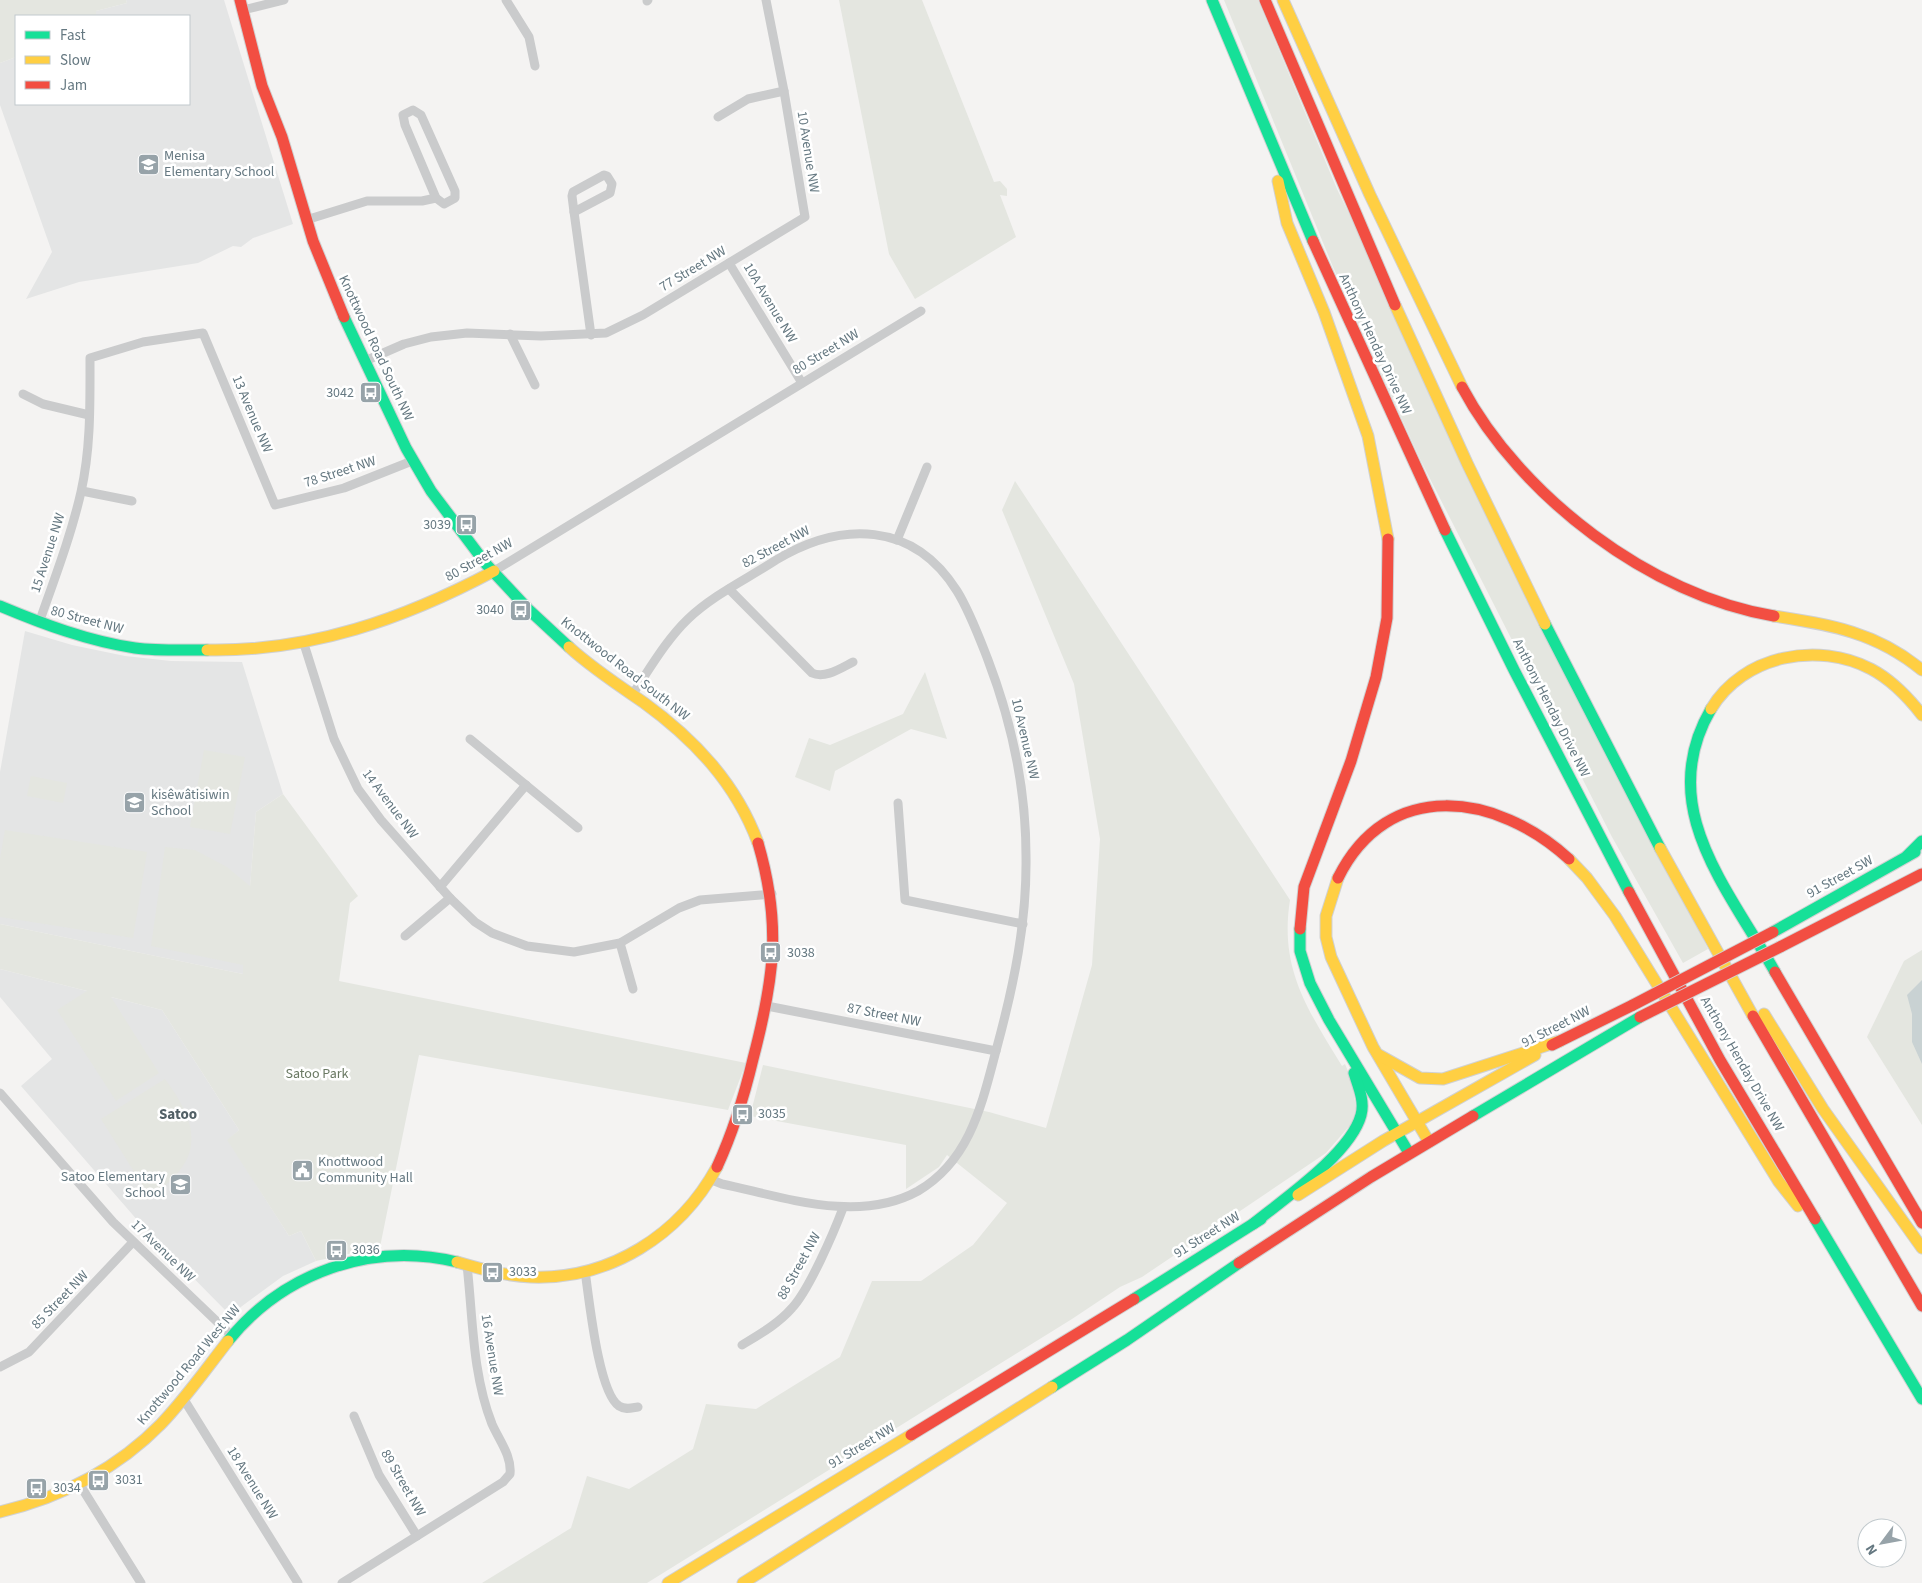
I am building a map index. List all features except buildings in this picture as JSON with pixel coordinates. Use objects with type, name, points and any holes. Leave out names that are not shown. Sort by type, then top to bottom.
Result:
[{"type":"main road","name":"Anthony Henday Drive NW","points":[[1212,0],[1270,145],[1365,360],[1503,648],[1718,1057],[1922,1399]]},
{"type":"main road","points":[[1265,0],[1353,212],[1432,389],[1549,631],[1705,929],[1792,1086],[1922,1306]]},
{"type":"main road","points":[[1283,0],[1370,198],[1469,398],[1490,432],[1535,484],[1593,534],[1647,570],[1675,584],[1740,610],[1840,626],[1892,648],[1922,670]]},
{"type":"main road","name":"Knottwood Road South NW","points":[[241,5],[261,83],[281,133],[306,220],[337,302],[412,461],[446,514],[494,571],[545,626],[577,654],[691,740],[722,775],[745,813],[764,859],[772,894],[775,936],[767,1006]]},
{"type":"main road","points":[[1270,145],[1287,223],[1324,312],[1368,436],[1388,533],[1387,618],[1376,677],[1351,762],[1304,888],[1300,918],[1300,951],[1310,983],[1340,1039],[1409,1153]]},
{"type":"main road","name":"80 Street NW","points":[[0,606],[39,623],[131,648],[221,651],[256,650],[304,644],[354,632],[408,613],[468,586],[494,571]]},
{"type":"main road","points":[[1922,715],[1911,699],[1886,678],[1861,664],[1837,656],[1808,654],[1785,658],[1756,667],[1736,681],[1718,699],[1693,747],[1689,772],[1695,820],[1716,875],[1750,928],[1796,1010],[1922,1223]]},
{"type":"main road","points":[[1429,1142],[1360,1026],[1330,954],[1325,936],[1327,917],[1335,885],[1343,868],[1380,827],[1419,810],[1445,804],[1470,805],[1521,822],[1554,846],[1605,903],[1779,1182],[1838,1256]]},
{"type":"main road","points":[[1907,856],[1922,841]]},
{"type":"main road","name":"91 Street SW","points":[[1773,932],[1922,848]]},
{"type":"main road","points":[[743,1583],[1127,1340],[1294,1226],[1409,1153],[1640,1017],[1922,874]]},
{"type":"main road","points":[[1705,929],[1756,998],[1823,1109],[1922,1248]]},
{"type":"main road","name":"91 Street NW","points":[[668,1583],[1114,1312],[1397,1133],[1560,1041],[1633,1006],[1773,932]]},
{"type":"main road","name":"Knottwood Road West NW","points":[[0,1512],[38,1503],[80,1486],[112,1465],[144,1440],[183,1398],[231,1335],[258,1308],[286,1288],[314,1274],[347,1262],[382,1256],[416,1255],[500,1274],[547,1277],[585,1271],[628,1256],[662,1234],[690,1209],[712,1180],[731,1139],[767,1006]]},
{"type":"main road","points":[[1253,1224],[1340,1149],[1357,1129],[1362,1112],[1360,1091],[1340,1039]]},
{"type":"main road","points":[[1377,1054],[1420,1078],[1443,1079],[1560,1041]]},
{"type":"street","points":[[241,5],[284,0]]},
{"type":"street","points":[[506,0],[529,37],[535,66]]},
{"type":"street","name":"10 Avenue NW","points":[[766,0],[784,91],[805,217]]},
{"type":"street","points":[[718,117],[748,99],[784,91]]},
{"type":"street","points":[[306,220],[367,201],[422,201],[436,198],[444,204],[451,202],[455,198],[455,191],[421,115],[418,111],[407,112],[403,115],[405,126],[436,198]]},
{"type":"street","points":[[574,212],[610,193],[612,184],[607,176],[600,176],[573,192],[574,212],[592,335]]},
{"type":"street","name":"77 Street NW","points":[[365,361],[404,344],[431,337],[467,333],[592,335],[619,328],[805,217]]},
{"type":"street","name":"10A Avenue NW","points":[[729,264],[802,383]]},
{"type":"street","name":"80 Street NW","points":[[494,571],[922,310]]},
{"type":"street","name":"15 Avenue NW","points":[[39,623],[82,491],[89,415],[90,358],[143,342],[203,333]]},
{"type":"street","name":"13 Avenue NW","points":[[203,333],[276,506]]},
{"type":"street","points":[[510,334],[535,386]]},
{"type":"street","points":[[23,394],[43,404],[89,415]]},
{"type":"street","name":"78 Street NW","points":[[276,506],[344,488],[412,461]]},
{"type":"street","points":[[898,540],[927,467]]},
{"type":"street","points":[[82,491],[132,501]]},
{"type":"street","name":"82 Street NW","points":[[632,695],[684,623],[702,607],[729,589],[814,541],[833,536],[858,533],[898,540],[928,558],[944,573]]},
{"type":"street","name":"10 Avenue NW","points":[[843,1208],[873,1206],[902,1198],[920,1189],[945,1170],[962,1151],[972,1131],[996,1051],[1012,987],[1023,924],[1026,876],[1025,816],[1014,742],[1002,699],[984,650],[961,598],[944,573]]},
{"type":"street","points":[[729,589],[812,672],[819,676],[853,662]]},
{"type":"street","name":"14 Avenue NW","points":[[304,644],[334,739],[351,776],[381,820],[450,898],[475,922],[492,933],[528,946],[574,952],[620,943]]},
{"type":"street","points":[[470,739],[578,828]]},
{"type":"street","points":[[440,887],[526,785]]},
{"type":"street","points":[[898,803],[905,900],[1023,924]]},
{"type":"street","points":[[633,990],[620,943],[679,908],[700,900],[772,894]]},
{"type":"street","points":[[405,936],[450,898]]},
{"type":"street","name":"87 Street NW","points":[[767,1006],[996,1051]]},
{"type":"street","name":"17 Avenue NW","points":[[0,1093],[61,1165],[133,1242],[231,1335]]},
{"type":"street","points":[[712,1180],[722,1184],[843,1208]]},
{"type":"street","name":"88 Street NW","points":[[742,1345],[779,1322],[793,1308],[805,1288],[843,1208]]},
{"type":"street","name":"85 Street NW","points":[[0,1367],[19,1358],[34,1347],[133,1242]]},
{"type":"street","name":"16 Avenue NW","points":[[467,1265],[480,1384],[493,1424],[509,1460],[510,1474]]},
{"type":"street","points":[[585,1271],[595,1344],[610,1393],[620,1407],[625,1409],[638,1406]]},
{"type":"street","name":"18 Avenue NW","points":[[183,1398],[298,1583]]},
{"type":"street","name":"89 Street NW","points":[[354,1416],[379,1475],[417,1536]]},
{"type":"street","name":"89 Street NW","points":[[342,1583],[503,1482],[510,1474]]},
{"type":"street","points":[[80,1486],[141,1583]]},
{"type":"shaded area","name":"Menisa Elementary School","points":[[126,0],[224,0],[293,224],[253,238],[241,247],[233,246],[198,263],[79,282],[26,299],[52,252],[0,105],[0,63],[15,57],[15,105],[190,105],[190,15],[96,15],[96,11],[127,3]]},
{"type":"shaded area","name":"kisêwâtisiwin School","points":[[25,631],[72,645],[125,656],[171,661],[242,662],[283,794],[256,812],[243,974],[0,924],[0,772]]},
{"type":"shaded area","name":"Satoo Elementary School","points":[[0,969],[162,1010],[239,1130],[228,1140],[289,1236],[301,1231],[316,1261],[283,1276],[230,1315],[145,1229],[21,1086],[52,1059],[0,997]]},
{"type":"shaded area","points":[[1922,980],[1922,1064],[1912,1042],[1912,1014],[1907,995]]},
{"type":"green space","points":[[0,0],[126,0],[127,3],[96,11],[96,15],[15,15],[15,57],[0,63]]},
{"type":"green space","points":[[839,0],[922,0],[994,182],[1000,181],[1007,189],[1007,196],[1000,195],[1016,237],[915,299],[889,254]]},
{"type":"green space","points":[[1224,0],[1258,0],[1337,189],[1708,949],[1683,963],[1612,837],[1420,459],[1333,267]]},
{"type":"green space","points":[[1015,481],[1290,900],[1288,925],[1289,947],[1293,968],[1299,988],[1308,1007],[1342,1066],[1345,1064],[1352,1081],[1356,1109],[1352,1123],[1326,1153],[1142,1277],[1120,1287],[1072,1319],[647,1583],[482,1583],[571,1528],[587,1476],[629,1489],[693,1449],[706,1404],[756,1409],[840,1357],[872,1281],[921,1281],[973,1245],[1007,1203],[947,1155],[939,1167],[906,1189],[906,1145],[750,1116],[763,1065],[989,1112],[1046,1128],[1092,965],[1100,839],[1074,684],[1002,510]]},
{"type":"green space","points":[[925,672],[947,739],[911,729],[835,771],[830,791],[795,777],[809,738],[830,745],[903,714]]},
{"type":"green space","points":[[204,750],[245,757],[230,834],[190,827]]},
{"type":"green space","points":[[31,776],[67,783],[63,803],[27,796]]},
{"type":"green space","name":"Satoo Park","points":[[283,794],[358,896],[350,903],[339,981],[746,1063],[728,1110],[419,1055],[380,1247],[316,1261],[301,1231],[289,1236],[227,1140],[239,1130],[162,1010],[111,997],[159,1073],[116,1101],[57,1010],[87,991],[0,969],[0,924],[243,974],[243,965],[151,946],[165,847],[195,850],[227,867],[250,886],[256,812]]},
{"type":"green space","points":[[5,830],[147,852],[133,938],[0,917],[0,859]]},
{"type":"green space","points":[[1922,950],[1922,1125],[1867,1037],[1904,961]]},
{"type":"green space","points":[[165,1079],[185,1113],[190,1128],[191,1142],[188,1156],[180,1170],[168,1183],[150,1197],[101,1119]]},
{"type":"traffic: fast","points":[[1212,0],[1313,241]]},
{"type":"traffic: fast","points":[[344,317],[406,448],[431,491],[486,564],[528,609],[569,647]]},
{"type":"traffic: fast","points":[[1445,530],[1514,670],[1629,892]]},
{"type":"traffic: fast","points":[[0,606],[66,631],[117,645],[153,650],[207,650]]},
{"type":"traffic: fast","points":[[1545,624],[1660,848]]},
{"type":"traffic: fast","points":[[1711,709],[1695,745],[1690,780],[1694,813],[1704,846],[1719,878],[1775,972]]},
{"type":"traffic: fast","points":[[1907,856],[1922,841]]},
{"type":"traffic: fast","points":[[1773,932],[1915,852]]},
{"type":"traffic: fast","points":[[1300,929],[1300,951],[1310,983],[1329,1020],[1409,1153]]},
{"type":"traffic: fast","points":[[1473,1116],[1640,1017]]},
{"type":"traffic: fast","points":[[1253,1224],[1331,1160],[1355,1130],[1361,1115],[1362,1104],[1354,1073]]},
{"type":"traffic: fast","points":[[1134,1299],[1261,1219]]},
{"type":"traffic: fast","points":[[1815,1219],[1922,1399]]},
{"type":"traffic: fast","points":[[228,1341],[250,1317],[275,1297],[302,1281],[331,1268],[361,1260],[393,1256],[425,1257],[457,1262]]},
{"type":"traffic: fast","points":[[1052,1387],[1127,1340],[1239,1263]]},
{"type":"traffic: slow","points":[[1283,0],[1370,195],[1462,387]]},
{"type":"traffic: slow","points":[[1278,181],[1287,223],[1324,312],[1368,436],[1388,539]]},
{"type":"traffic: slow","points":[[1395,305],[1467,463],[1545,624]]},
{"type":"traffic: slow","points":[[207,650],[245,649],[319,639],[391,618],[426,604],[494,571]]},
{"type":"traffic: slow","points":[[1774,616],[1852,632],[1887,647],[1905,657],[1922,670]]},
{"type":"traffic: slow","points":[[569,647],[596,669],[662,716],[696,747],[738,801],[758,843]]},
{"type":"traffic: slow","points":[[1711,709],[1725,691],[1742,676],[1762,665],[1783,658],[1806,655],[1850,660],[1871,669],[1899,689],[1922,715]]},
{"type":"traffic: slow","points":[[1660,848],[1753,1016]]},
{"type":"traffic: slow","points":[[1569,859],[1587,878],[1615,916],[1779,1182],[1798,1206]]},
{"type":"traffic: slow","points":[[1338,878],[1326,916],[1326,937],[1331,957],[1373,1047],[1429,1142]]},
{"type":"traffic: slow","points":[[1764,1014],[1823,1109],[1922,1248]]},
{"type":"traffic: slow","points":[[1379,1055],[1420,1078],[1443,1079],[1560,1041]]},
{"type":"traffic: slow","points":[[1298,1195],[1383,1141],[1535,1055]]},
{"type":"traffic: slow","points":[[457,1262],[503,1274],[531,1277],[560,1276],[588,1271],[640,1249],[663,1232],[702,1191],[717,1167]]},
{"type":"traffic: slow","points":[[0,1512],[23,1506],[66,1490],[87,1480],[126,1455],[170,1414],[228,1341]]},
{"type":"traffic: slow","points":[[743,1583],[1052,1387]]},
{"type":"traffic: slow","points":[[668,1583],[911,1435]]},
{"type":"traffic: jam","points":[[240,0],[262,86],[282,137],[313,241],[344,317]]},
{"type":"traffic: jam","points":[[1265,0],[1395,305]]},
{"type":"traffic: jam","points":[[1313,241],[1445,530]]},
{"type":"traffic: jam","points":[[1462,387],[1487,427],[1518,466],[1554,502],[1594,535],[1637,563],[1682,587],[1728,605],[1774,616]]},
{"type":"traffic: jam","points":[[1300,929],[1304,887],[1351,761],[1376,677],[1387,618],[1388,539]]},
{"type":"traffic: jam","points":[[1338,878],[1359,845],[1385,823],[1414,810],[1445,806],[1477,809],[1510,820],[1540,837],[1569,859]]},
{"type":"traffic: jam","points":[[717,1167],[746,1087],[766,1003],[770,977],[773,926],[766,873],[758,843]]},
{"type":"traffic: jam","points":[[1780,947],[1922,874]]},
{"type":"traffic: jam","points":[[1629,892],[1720,1060],[1815,1219]]},
{"type":"traffic: jam","points":[[1633,1005],[1773,932]]},
{"type":"traffic: jam","points":[[1640,1017],[1780,947]]},
{"type":"traffic: jam","points":[[1775,972],[1922,1223]]},
{"type":"traffic: jam","points":[[1552,1045],[1633,1005]]},
{"type":"traffic: jam","points":[[1753,1016],[1922,1306]]},
{"type":"traffic: jam","points":[[1239,1263],[1371,1177],[1473,1116]]},
{"type":"traffic: jam","points":[[911,1435],[1134,1299]]},
{"type":"place","name":"Menisa Elementary School","points":[[148,164]]},
{"type":"place","name":"3042","points":[[370,393]]},
{"type":"place","name":"3039","points":[[467,525]]},
{"type":"place","name":"3040","points":[[520,610]]},
{"type":"place","name":"kisêwâtisiwin School","points":[[135,803]]},
{"type":"place","name":"3038","points":[[771,953]]},
{"type":"place","name":"3035","points":[[742,1114]]},
{"type":"place","name":"Knottwood Community Hall","points":[[302,1170]]},
{"type":"place","name":"Satoo Elementary School","points":[[181,1185]]},
{"type":"place","name":"3036","points":[[336,1250]]},
{"type":"place","name":"3033","points":[[493,1272]]},
{"type":"place","name":"3031","points":[[99,1480]]},
{"type":"place","name":"3034","points":[[37,1488]]},
{"type":"district","name":"Satoo","points":[[178,1114]]}]
